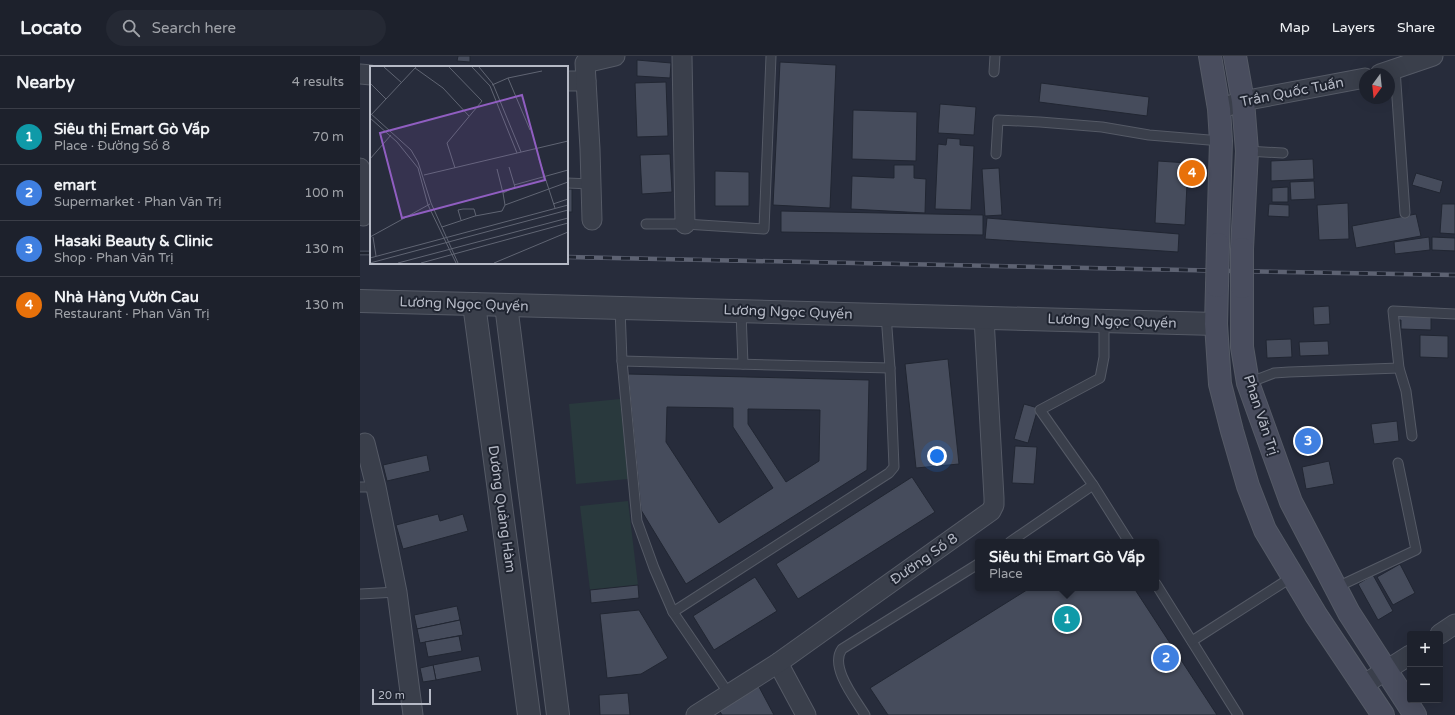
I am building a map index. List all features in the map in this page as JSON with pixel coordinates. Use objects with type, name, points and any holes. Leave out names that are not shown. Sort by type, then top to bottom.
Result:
[{"type":"main road","name":"Phan Văn Trị","points":[[1210,56],[1219,109],[1221,141],[1216,324],[1220,384],[1232,431],[1248,486],[1265,530],[1316,616],[1383,715]]},
{"type":"main road","name":"Phan Văn Trị","points":[[1235,56],[1243,101],[1247,152],[1242,249],[1242,347],[1248,383],[1291,502],[1349,614],[1415,715]]},
{"type":"main road","points":[[1292,577],[1321,561]]},
{"type":"street","points":[[592,220],[585,63],[615,56]]},
{"type":"street","points":[[682,56],[685,224]]},
{"type":"street","points":[[360,74],[370,75]]},
{"type":"street","name":"Trần Quốc Tuấn","points":[[1219,109],[1243,101],[1359,79]]},
{"type":"street","points":[[568,80],[586,81]]},
{"type":"street","points":[[364,175],[365,216]]},
{"type":"street","name":"Lương Ngọc Quyến","points":[[360,301],[1216,324]]},
{"type":"street","name":"Dương Quảng Hàm","points":[[474,304],[529,715]]},
{"type":"street","name":"Dương Quảng Hàm","points":[[506,305],[558,715]]},
{"type":"street","name":"Đường Số 8","points":[[696,715],[778,663],[991,511],[994,505],[994,498],[984,318]]},
{"type":"street","points":[[365,443],[368,487],[397,592],[413,715]]},
{"type":"street","points":[[1443,632],[1455,624]]},
{"type":"street","points":[[1363,685],[1407,657]]},
{"type":"street","points":[[778,663],[806,715]]},
{"type":"lane","points":[[646,224],[685,224],[764,229],[771,56]]},
{"type":"lane","points":[[994,72],[995,56]]},
{"type":"lane","points":[[1405,213],[1406,63]]},
{"type":"lane","points":[[996,154],[998,120],[1094,127],[1149,135],[1221,141]]},
{"type":"lane","points":[[1247,152],[1283,153]]},
{"type":"lane","points":[[568,183],[591,184]]},
{"type":"lane","points":[[620,308],[622,361],[637,521],[654,568],[673,612],[729,694]]},
{"type":"lane","points":[[741,311],[743,364]]},
{"type":"lane","points":[[1412,436],[1406,391],[1399,368],[1393,312],[1455,314]]},
{"type":"lane","points":[[673,612],[889,473],[894,467],[895,459],[886,315]]},
{"type":"lane","points":[[1104,321],[1104,357],[1100,378],[1040,410],[1093,485],[1127,539]]},
{"type":"lane","points":[[622,361],[890,368]]},
{"type":"lane","points":[[1248,383],[1274,373],[1399,368]]},
{"type":"lane","points":[[1336,588],[1416,550],[1398,463]]},
{"type":"lane","points":[[1014,539],[1093,485]]},
{"type":"lane","points":[[866,715],[839,669],[839,653],[975,566]]},
{"type":"lane","points":[[1192,641],[1292,577]]},
{"type":"lane","points":[[1159,589],[1238,715]]},
{"type":"lane","points":[[360,594],[397,592]]},
{"type":"shaded area","points":[[620,399],[628,479],[576,484],[569,404]]},
{"type":"shaded area","points":[[628,501],[638,585],[590,590],[580,506]]},
{"type":"building","points":[[458,56],[470,56],[470,62],[457,61]]},
{"type":"building","points":[[637,60],[671,63],[670,78],[637,76]]},
{"type":"building","points":[[780,62],[836,65],[830,208],[773,205]]},
{"type":"building","points":[[666,82],[668,136],[637,137],[635,83]]},
{"type":"building","points":[[1041,83],[1149,97],[1147,116],[1039,102]]},
{"type":"building","points":[[940,104],[976,107],[974,135],[938,133]]},
{"type":"building","points":[[853,110],[917,112],[916,161],[852,159]]},
{"type":"building","points":[[947,138],[960,139],[960,145],[974,146],[971,210],[935,209],[938,144],[946,145]]},
{"type":"building","points":[[670,154],[672,192],[642,194],[640,155]]},
{"type":"building","points":[[1313,159],[1314,179],[1271,181],[1271,161]]},
{"type":"building","points":[[1158,161],[1188,163],[1185,225],[1155,223]]},
{"type":"building","points":[[894,165],[914,165],[914,178],[926,179],[925,213],[851,209],[852,176],[894,178]]},
{"type":"building","points":[[999,168],[1002,215],[985,216],[982,169]]},
{"type":"building","points":[[715,171],[749,172],[749,206],[715,206]]},
{"type":"building","points":[[1416,173],[1443,181],[1440,193],[1412,185]]},
{"type":"building","points":[[1314,181],[1315,199],[1291,200],[1290,182]]},
{"type":"building","points":[[1288,187],[1288,202],[1272,202],[1272,188]]},
{"type":"building","points":[[568,189],[572,189],[572,212],[568,212]]},
{"type":"building","points":[[1348,203],[1349,239],[1319,240],[1317,205]]},
{"type":"building","points":[[1269,204],[1289,205],[1289,217],[1268,216]]},
{"type":"building","points":[[1442,204],[1455,204],[1455,234],[1440,233]]},
{"type":"building","points":[[781,211],[983,215],[983,235],[781,232]]},
{"type":"building","points":[[1416,214],[1421,236],[1356,248],[1352,226]]},
{"type":"building","points":[[987,218],[1179,234],[1178,252],[985,239]]},
{"type":"building","points":[[1429,237],[1430,250],[1395,254],[1394,242]]},
{"type":"building","points":[[1432,237],[1455,238],[1455,251],[1432,250]]},
{"type":"building","points":[[1329,306],[1330,324],[1314,325],[1313,307]]},
{"type":"building","points":[[1393,307],[1431,309],[1431,330],[1401,329],[1401,320],[1393,320]]},
{"type":"building","points":[[1420,335],[1448,336],[1448,358],[1420,357]]},
{"type":"building","points":[[1291,339],[1292,357],[1267,358],[1266,340]]},
{"type":"building","points":[[1328,341],[1329,355],[1300,356],[1299,342]]},
{"type":"building","points":[[948,359],[959,464],[916,468],[905,364]]},
{"type":"building","points":[[628,374],[869,380],[867,470],[686,584],[641,510]],"holes":[[[667,407],[733,408],[733,427],[773,488],[719,523],[666,442]],[[748,409],[820,410],[819,461],[786,482],[748,424]]]},
{"type":"building","points":[[1024,404],[1038,408],[1028,443],[1014,439]]},
{"type":"building","points":[[1397,421],[1399,441],[1374,444],[1371,424]]},
{"type":"building","points":[[1015,446],[1037,447],[1034,484],[1012,483]]},
{"type":"building","points":[[427,455],[430,471],[387,481],[383,465]]},
{"type":"building","points":[[1329,461],[1334,484],[1306,489],[1302,467]]},
{"type":"building","points":[[912,477],[935,512],[798,599],[776,564]]},
{"type":"building","points":[[438,514],[440,521],[463,514],[468,531],[403,549],[396,525]]},
{"type":"building","points":[[1400,564],[1415,593],[1393,605],[1377,577]]},
{"type":"building","points":[[1373,575],[1393,611],[1378,620],[1358,584]]},
{"type":"building","points":[[755,577],[777,611],[714,650],[693,616]]},
{"type":"building","points":[[638,585],[639,598],[591,603],[590,590]]},
{"type":"building","points":[[1025,591],[1136,591],[1217,715],[888,715],[870,688]]},
{"type":"building","points":[[457,606],[460,620],[417,629],[414,615]]},
{"type":"building","points":[[639,610],[668,658],[641,674],[607,678],[600,614]]},
{"type":"building","points":[[460,620],[463,635],[420,643],[417,629]]},
{"type":"building","points":[[459,636],[462,651],[428,657],[425,642]]},
{"type":"building","points":[[479,656],[482,671],[436,680],[433,665]]},
{"type":"building","points":[[433,665],[436,680],[423,682],[420,668]]},
{"type":"building","points":[[758,685],[774,715],[722,715],[717,707]]},
{"type":"building","points":[[628,693],[630,715],[600,715],[599,695]]},
{"type":"railway","points":[[360,253],[370,253]]},
{"type":"railway","points":[[568,257],[1455,275]]},
{"type":"place","name":"Nhà Hàng Vườn Cau","points":[[1192,173]]},
{"type":"place","name":"Hasaki Beauty & Clinic","points":[[1308,441]]},
{"type":"place","name":"Siêu thị Emart Gò Vấp","points":[[1067,619]]},
{"type":"place","name":"emart","points":[[1166,658]]}]
